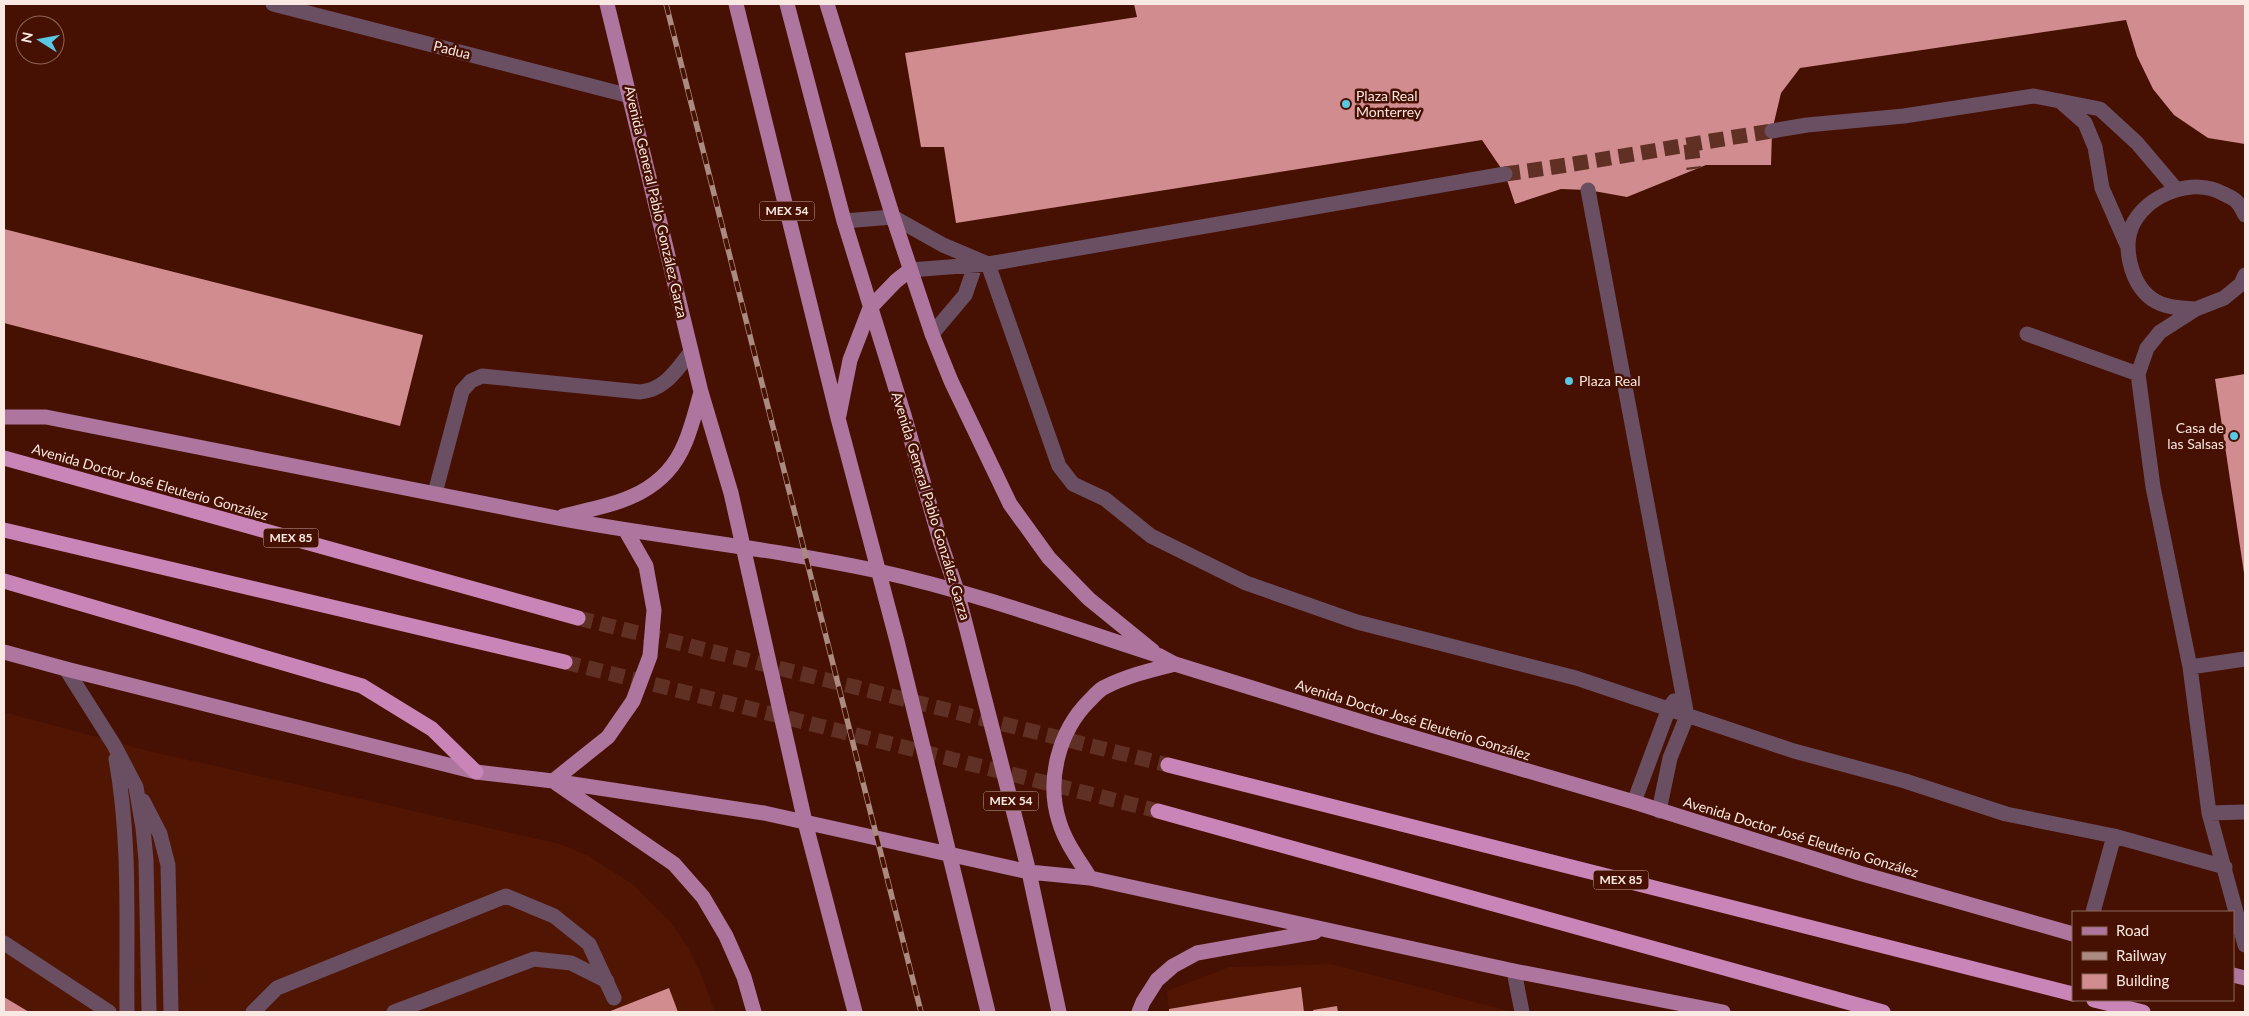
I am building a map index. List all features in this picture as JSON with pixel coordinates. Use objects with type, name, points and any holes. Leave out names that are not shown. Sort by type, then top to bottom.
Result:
[{"type":"highway","name":"Avenida Doctor José Eleuterio González","points":[[4,458],[578,618]]},
{"type":"highway","points":[[4,530],[565,662]]},
{"type":"highway","points":[[4,581],[362,686],[432,729],[476,772]]},
{"type":"highway","name":"MEX 85","points":[[1168,765],[2072,994]]},
{"type":"highway","points":[[1158,812],[1883,1012]]},
{"type":"highway","points":[[2098,1001],[2143,1012]]},
{"type":"main road","name":"Avenida General Pablo González Garza","points":[[607,4],[701,392],[731,493],[805,822],[855,1012]]},
{"type":"main road","name":"MEX 54","points":[[736,4],[988,1012]]},
{"type":"main road","name":"Avenida General Pablo González Garza","points":[[787,4],[844,221],[904,415],[940,544],[957,591],[1030,872],[1059,1012]]},
{"type":"main road","points":[[827,4],[893,217],[932,334],[976,434],[1010,504],[1049,558],[1089,599],[1160,656]]},
{"type":"main road","points":[[838,418],[850,360],[870,308],[896,281],[910,270]]},
{"type":"main road","points":[[557,518],[624,501],[654,485],[667,473],[685,444],[701,392]]},
{"type":"main road","name":"Avenida Doctor José Eleuterio González","points":[[4,417],[46,416],[557,518],[626,530],[743,546],[878,571],[957,591],[1160,656],[1176,664],[1378,727],[1634,802],[1859,873],[2072,934]]},
{"type":"main road","points":[[553,781],[608,737],[633,700],[650,656],[654,610],[646,566],[626,530]]},
{"type":"main road","points":[[4,652],[476,772],[553,781],[764,813],[948,855],[1030,872],[1090,878],[1514,972],[1723,1012]]},
{"type":"main road","points":[[1090,878],[1059,821],[1054,796],[1055,766],[1065,732],[1080,710],[1101,689],[1133,675],[1176,664]]},
{"type":"main road","points":[[553,781],[674,864],[704,897],[726,936],[744,977],[754,1012]]},
{"type":"main road","points":[[1139,1012],[1156,980],[1172,966],[1197,953],[1321,930]]},
{"type":"street","name":"Padua","points":[[273,4],[630,96]]},
{"type":"street","points":[[1772,132],[1807,125],[1904,116],[2034,96],[2100,109],[2137,142],[2176,189]]},
{"type":"street","points":[[2059,100],[2085,123],[2095,147],[2102,188],[2127,245],[2137,281],[2151,298],[2168,307],[2196,309]]},
{"type":"street","points":[[910,270],[982,265],[1505,174]]},
{"type":"street","points":[[2127,245],[2134,222],[2152,202],[2176,189],[2194,186],[2216,189],[2237,201],[2245,215]]},
{"type":"street","points":[[1588,190],[1687,716],[1670,758],[1659,811]]},
{"type":"street","points":[[844,221],[893,217],[982,265],[1059,466],[1074,484],[1105,499],[1151,536],[1246,583],[1357,622],[1576,678],[1794,750],[1905,781],[2006,814],[2114,836],[2224,867]]},
{"type":"street","points":[[932,334],[965,295],[982,265]]},
{"type":"street","points":[[2245,275],[2241,284],[2224,298],[2196,309],[2160,332],[2147,348],[2138,374],[2153,487],[2190,667],[2210,813],[2245,946]]},
{"type":"street","points":[[2027,334],[2138,374]]},
{"type":"street","points":[[435,494],[462,391],[471,381],[482,376],[640,392],[652,391],[663,386],[692,352]]},
{"type":"street","points":[[2190,667],[2245,659]]},
{"type":"street","points":[[66,669],[114,745],[160,834],[168,866],[170,1012]]},
{"type":"street","points":[[1634,802],[1669,708],[1683,690]]},
{"type":"street","points":[[114,745],[122,792],[124,831],[127,1012]]},
{"type":"street","points":[[136,787],[144,828],[146,860],[149,1012]]},
{"type":"street","points":[[2210,813],[2245,812]]},
{"type":"street","points":[[2093,911],[2114,836]]},
{"type":"street","points":[[253,1012],[277,988],[506,896],[554,916],[589,944],[614,998]]},
{"type":"street","points":[[4,942],[109,1012]]},
{"type":"street","points":[[394,1012],[534,959],[571,963],[606,981]]},
{"type":"street","points":[[1514,972],[1522,1012]]},
{"type":"shaded area","points":[[4,712],[149,751],[560,844],[587,855],[634,885],[672,924],[689,949],[702,976],[715,1012],[4,1012]]},
{"type":"shaded area","points":[[1332,964],[1513,1012],[1169,1012],[1167,991],[1229,967]]},
{"type":"building","name":"Plaza Real Monterrey","points":[[1134,4],[2245,4],[2245,144],[2208,138],[2174,115],[2153,89],[2137,56],[2126,20],[1800,68],[1781,93],[1772,131],[1771,165],[1706,165],[1627,197],[1588,190],[1561,189],[1515,204],[1505,174],[1482,140],[956,223],[944,147],[921,147],[905,53],[1137,17]]},
{"type":"building","points":[[4,229],[423,335],[400,426],[4,323]]},
{"type":"building","name":"Casa de las Salsas","points":[[2245,374],[2245,573],[2244,573],[2215,379]]},
{"type":"building","points":[[1301,987],[1304,1012],[1169,1012],[1169,1009]]},
{"type":"building","points":[[669,988],[678,1012],[608,1012]]},
{"type":"building","points":[[4,997],[29,1012],[4,1012]]},
{"type":"building","points":[[1337,1006],[1338,1012],[1314,1012],[1313,1010]]},
{"type":"tunnel","points":[[1505,174],[1772,131]]},
{"type":"tunnel","points":[[1691,144],[1694,169]]},
{"type":"tunnel","points":[[578,618],[1168,765]]},
{"type":"tunnel","points":[[565,662],[1158,811]]},
{"type":"railway","points":[[666,4],[921,1012]]},
{"type":"place","name":"Plaza Real Monterrey","points":[[1346,104]]},
{"type":"place","name":"Plaza Real","points":[[1569,381]]},
{"type":"place","name":"Casa de las Salsas","points":[[2234,436]]}]
